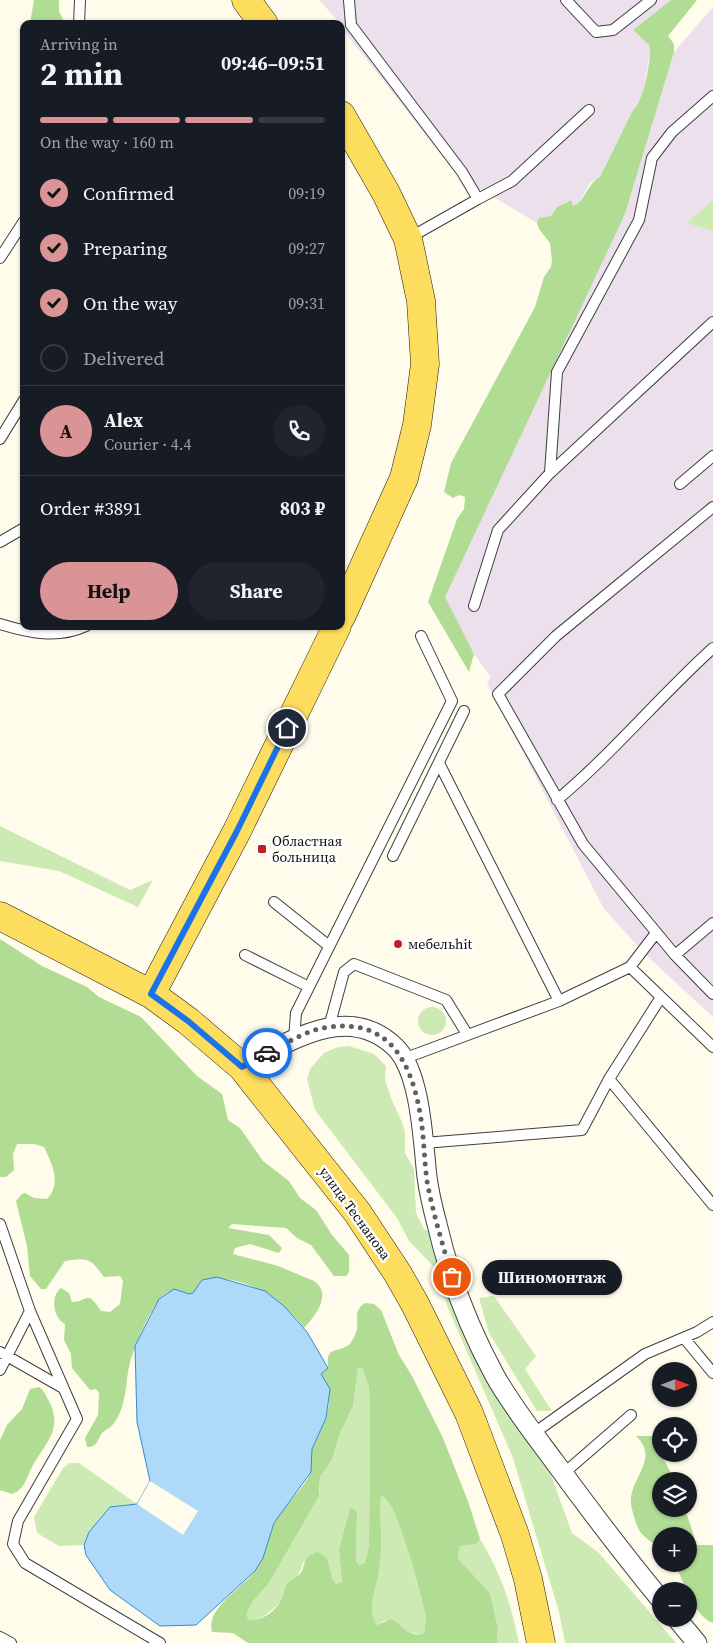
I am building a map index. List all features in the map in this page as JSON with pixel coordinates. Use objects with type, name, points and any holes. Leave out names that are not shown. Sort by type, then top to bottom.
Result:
[{"type":"main road","points":[[246,0],[261,20]]},
{"type":"main road","points":[[345,122],[386,192],[408,238],[421,300],[425,364],[416,425],[404,478],[345,608]]},
{"type":"main road","points":[[151,994],[237,831],[335,630]]},
{"type":"main road","name":"улица Теснанова","points":[[0,916],[151,994],[188,1021],[242,1067],[357,1212],[415,1304],[450,1372],[486,1452],[518,1544],[541,1643]]},
{"type":"street","points":[[242,1067],[294,1039],[329,1027],[352,1026],[378,1036],[395,1047],[403,1059],[415,1091],[424,1143],[427,1179],[435,1216],[458,1294],[496,1377],[608,1536],[652,1589]]},
{"type":"street","points":[[684,1627],[697,1643]]},
{"type":"lane","points":[[79,20],[80,0]]},
{"type":"lane","points":[[349,0],[351,25],[462,172],[478,199]]},
{"type":"lane","points":[[566,0],[596,32],[613,30],[651,0]]},
{"type":"lane","points":[[550,473],[557,372],[639,220],[652,158],[672,132],[713,96]]},
{"type":"lane","points":[[408,238],[512,181],[589,110]]},
{"type":"lane","points":[[2,251],[20,226]]},
{"type":"lane","points":[[474,606],[498,530],[550,473],[713,322]]},
{"type":"lane","points":[[0,439],[20,406]]},
{"type":"lane","points":[[680,484],[713,456]]},
{"type":"lane","points":[[713,507],[556,636],[498,694],[582,844],[675,955],[713,994]]},
{"type":"lane","points":[[0,542],[20,530]]},
{"type":"lane","points":[[0,624],[29,633],[70,634],[78,630]]},
{"type":"lane","points":[[294,1039],[296,1013],[452,701],[421,636]]},
{"type":"lane","points":[[557,800],[582,779],[671,686],[713,648]]},
{"type":"lane","points":[[393,856],[440,765],[464,711]]},
{"type":"lane","points":[[440,765],[560,1001]]},
{"type":"lane","points":[[274,902],[329,946]]},
{"type":"lane","points":[[675,955],[713,923]]},
{"type":"lane","points":[[403,1059],[560,1001],[630,967],[656,933]]},
{"type":"lane","points":[[245,955],[309,987]]},
{"type":"lane","points":[[329,1027],[344,972],[354,964],[446,1000],[467,1034]]},
{"type":"lane","points":[[630,967],[713,1047]]},
{"type":"lane","points":[[424,1143],[582,1130],[609,1079],[661,997]]},
{"type":"lane","points":[[609,1079],[713,1205]]},
{"type":"lane","points":[[0,1224],[30,1311],[77,1419],[18,1521],[13,1544],[25,1563],[160,1643]]},
{"type":"lane","points":[[0,1370],[4,1355],[30,1311]]},
{"type":"lane","points":[[534,1433],[645,1354],[684,1338],[713,1322]]},
{"type":"lane","points":[[684,1338],[713,1373]]},
{"type":"lane","points":[[4,1355],[63,1388]]},
{"type":"lane","points":[[563,1474],[631,1415]]},
{"type":"lane","points":[[0,1637],[11,1643]]},
{"type":"shaded area","points":[[319,0],[671,0],[633,30],[649,45],[650,51],[643,94],[638,107],[633,110],[600,177],[590,183],[578,204],[573,206],[570,200],[557,207],[551,216],[539,218],[537,223],[457,175],[345,32],[345,20],[337,20]]},
{"type":"shaded area","points":[[713,7],[713,1017],[648,957],[604,909],[487,683],[491,677],[474,654],[444,597],[625,214],[674,52]]},
{"type":"green space","points":[[34,0],[59,0],[59,11],[63,20],[31,20]]},
{"type":"green space","points":[[671,0],[697,0],[668,36],[674,44],[674,52],[625,214],[445,597],[474,654],[469,672],[428,602],[457,519],[464,509],[465,497],[459,495],[453,498],[444,492],[451,463],[535,307],[544,277],[551,267],[550,243],[539,229],[537,223],[539,218],[551,216],[557,207],[571,200],[573,206],[577,204],[591,185],[600,177],[633,110],[640,100],[645,83],[650,57],[649,45],[633,30]]},
{"type":"green space","points":[[713,200],[713,231],[687,223]]},
{"type":"green space","points":[[0,826],[130,890],[153,880],[138,907],[59,871],[0,861]]},
{"type":"green space","points":[[0,939],[42,966],[87,987],[99,997],[141,1017],[197,1076],[222,1094],[228,1120],[240,1128],[263,1161],[289,1181],[300,1198],[316,1210],[332,1235],[349,1255],[349,1272],[346,1276],[334,1276],[311,1245],[297,1238],[286,1228],[232,1224],[228,1228],[269,1235],[282,1248],[279,1253],[250,1244],[235,1248],[233,1254],[278,1266],[314,1281],[322,1292],[322,1298],[317,1311],[304,1328],[295,1317],[272,1298],[259,1290],[231,1280],[202,1280],[193,1293],[189,1294],[174,1289],[168,1292],[155,1305],[137,1342],[130,1364],[124,1399],[119,1415],[113,1425],[102,1433],[91,1447],[87,1447],[85,1438],[98,1415],[99,1393],[96,1389],[90,1390],[72,1368],[71,1354],[64,1340],[65,1324],[58,1317],[54,1301],[61,1288],[69,1293],[72,1302],[90,1298],[101,1311],[110,1312],[120,1304],[123,1281],[120,1276],[104,1277],[92,1263],[80,1259],[65,1261],[46,1289],[41,1289],[30,1276],[27,1246],[16,1201],[25,1193],[34,1198],[47,1199],[52,1193],[55,1180],[44,1147],[34,1144],[17,1144],[13,1154],[14,1170],[6,1177],[0,1177]]},
{"type":"green space","points":[[432,1007],[442,1011],[446,1021],[442,1031],[432,1035],[422,1031],[418,1021],[422,1011]]},
{"type":"green space","points":[[349,1046],[374,1054],[386,1066],[385,1080],[405,1132],[405,1153],[414,1169],[416,1213],[424,1229],[434,1234],[530,1439],[551,1475],[572,1533],[599,1553],[652,1615],[652,1627],[662,1627],[676,1643],[565,1643],[559,1612],[513,1458],[448,1308],[436,1269],[409,1241],[397,1218],[315,1110],[307,1079],[310,1069],[324,1053],[338,1047]]},
{"type":"green space","points":[[494,1296],[536,1356],[525,1369],[552,1411],[537,1411],[489,1333],[479,1298]]},
{"type":"green space","points":[[365,1303],[374,1304],[381,1310],[399,1355],[412,1376],[443,1438],[469,1504],[480,1539],[476,1544],[461,1546],[458,1553],[459,1560],[490,1593],[498,1628],[497,1643],[248,1643],[233,1633],[212,1632],[211,1623],[214,1615],[227,1598],[256,1570],[277,1518],[308,1478],[312,1449],[329,1403],[329,1394],[321,1374],[328,1368],[330,1353],[352,1342],[357,1329],[357,1313]],"holes":[[[358,1368],[362,1368],[369,1387],[370,1410],[369,1546],[365,1563],[359,1565],[356,1562],[357,1514],[355,1510],[350,1508],[339,1550],[342,1582],[336,1584],[333,1580],[327,1558],[318,1552],[313,1554],[307,1558],[300,1574],[287,1584],[277,1606],[262,1618],[248,1620],[247,1612],[253,1601],[269,1583],[319,1496],[320,1477],[332,1460],[340,1433],[353,1406]],[[382,1496],[395,1514],[402,1531],[426,1617],[424,1633],[410,1633],[391,1619],[377,1625],[374,1619],[372,1606],[381,1553],[380,1500]]]},
{"type":"green space","points":[[358,1367],[362,1368],[369,1387],[370,1410],[369,1546],[365,1564],[359,1565],[356,1562],[357,1523],[348,1513],[346,1529],[339,1550],[342,1582],[336,1584],[333,1580],[327,1558],[303,1562],[290,1589],[274,1608],[257,1619],[248,1620],[247,1612],[253,1601],[269,1583],[317,1499],[320,1491],[320,1477],[332,1460],[340,1433],[353,1406]]},
{"type":"green space","points":[[39,1387],[43,1390],[50,1403],[53,1413],[53,1429],[25,1483],[12,1494],[0,1490],[0,1440],[7,1425],[22,1409],[30,1389]]},
{"type":"green space","points":[[636,1436],[652,1436],[652,1462],[665,1462],[670,1472],[652,1472],[652,1517],[688,1517],[691,1527],[652,1527],[652,1542],[641,1533],[631,1504],[631,1495],[645,1461],[643,1445]]},
{"type":"green space","points":[[70,1463],[79,1463],[137,1504],[89,1532],[84,1545],[59,1546],[37,1533],[34,1517],[63,1468]]},
{"type":"green space","points":[[382,1496],[387,1498],[403,1531],[426,1617],[424,1633],[414,1634],[386,1620],[377,1625],[374,1619],[372,1606],[381,1553],[380,1500]]},
{"type":"green space","points":[[480,1539],[494,1564],[504,1589],[519,1643],[497,1643],[498,1628],[490,1593],[459,1561],[458,1553],[461,1546],[476,1544]]},
{"type":"green space","points":[[697,1545],[713,1545],[713,1623],[706,1619],[697,1609],[697,1582],[683,1582],[679,1572],[697,1572]]},
{"type":"water","points":[[217,1277],[265,1291],[285,1307],[307,1332],[328,1368],[321,1374],[330,1389],[326,1418],[312,1449],[311,1472],[274,1523],[263,1558],[255,1571],[196,1625],[160,1626],[110,1590],[86,1555],[84,1545],[89,1532],[110,1507],[137,1504],[150,1481],[137,1422],[135,1346],[159,1299],[174,1289],[189,1294],[193,1293],[202,1280]]},
{"type":"pier","points":[[150,1481],[198,1511],[183,1535],[137,1504]]},
{"type":"way so far","points":[[267,1053],[303,1034],[329,1027],[342,1026],[352,1026],[378,1036],[395,1047],[403,1059],[415,1091],[420,1112],[427,1179],[437,1225],[452,1277]]},
{"type":"place","name":"Областная больница","points":[[262,849]]},
{"type":"place","name":"мебельhit","points":[[398,944]]},
{"type":"place","name":"Шиномонтаж","points":[[452,1277]]},
{"type":"route","points":[[267,1053],[242,1067],[188,1021],[151,994],[237,831],[287,728]]}]
